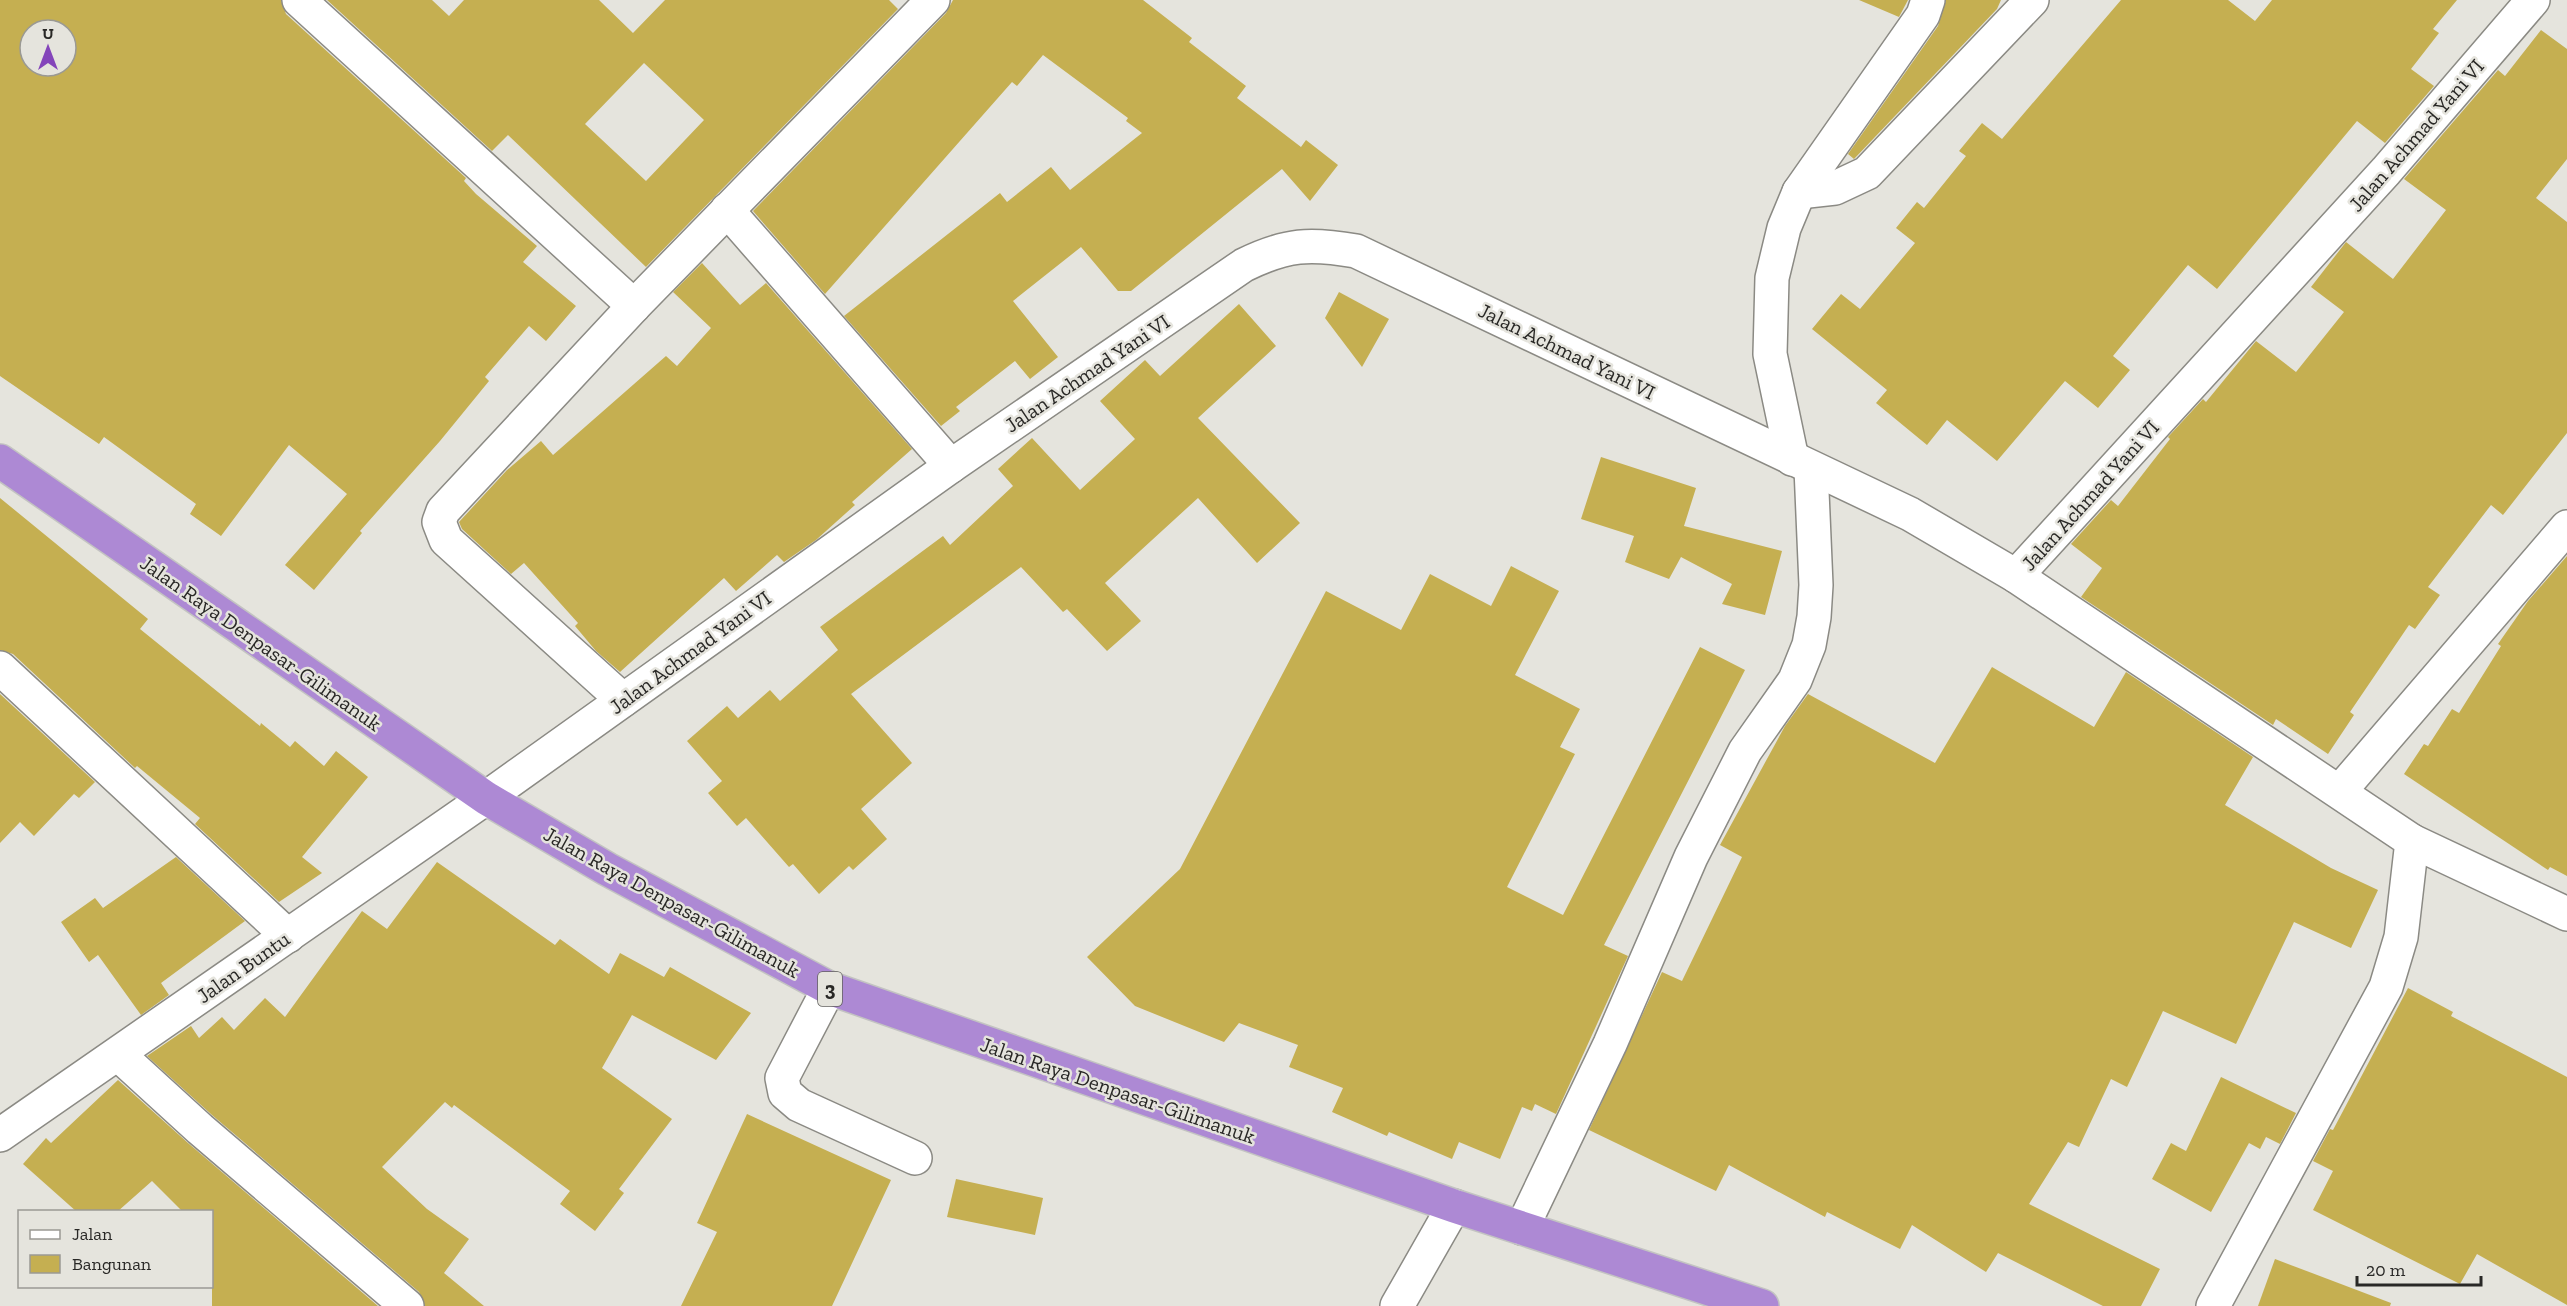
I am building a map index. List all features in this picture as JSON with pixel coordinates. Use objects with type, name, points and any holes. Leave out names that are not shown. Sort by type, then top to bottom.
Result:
[{"type":"highway","name":"Jalan Raya Denpasar-Gilimanuk","points":[[0,461],[486,798],[607,869],[829,988],[1454,1206],[1762,1306]]},
{"type":"street","points":[[299,0],[634,306]]},
{"type":"street","points":[[623,700],[446,540],[439,522],[443,511],[634,306],[933,0]]},
{"type":"street","points":[[1522,1228],[1610,1044],[1691,857],[1745,751],[1795,680],[1809,645],[1816,585],[1808,466],[1770,354],[1772,278],[1784,228],[1816,190],[1923,15],[1928,0]]},
{"type":"street","points":[[1816,190],[1867,173],[2032,0]]},
{"type":"street","name":"Jalan Achmad Yani VI","points":[[486,798],[951,466],[1244,265],[1274,251],[1302,245],[1356,251],[1910,514],[2016,576],[2386,171],[2533,0]]},
{"type":"street","points":[[727,210],[951,466]]},
{"type":"street","points":[[2340,791],[2567,527]]},
{"type":"street","points":[[2016,576],[2412,841],[2567,914]]},
{"type":"street","points":[[0,668],[288,936]]},
{"type":"street","name":"Jalan Buntu","points":[[0,1135],[119,1055],[486,798]]},
{"type":"street","points":[[2213,1306],[2386,987],[2402,937],[2412,841]]},
{"type":"street","points":[[829,988],[782,1078],[785,1093],[799,1106],[915,1158]]},
{"type":"street","points":[[119,1055],[200,1130],[407,1306]]},
{"type":"street","points":[[1397,1306],[1454,1206]]},
{"type":"building","points":[[0,0],[281,0],[286,14],[466,178],[464,181],[476,194],[537,246],[523,262],[576,306],[546,341],[529,326],[485,377],[489,381],[440,441],[360,531],[362,533],[314,590],[285,565],[347,494],[289,445],[221,536],[190,514],[196,504],[104,437],[99,444],[0,376]]},
{"type":"building","points":[[327,0],[432,0],[449,16],[464,0],[599,0],[633,33],[665,0],[889,0],[898,9],[646,267],[508,135],[492,151]],"holes":[[[644,63],[704,120],[646,181],[585,124]]]},
{"type":"building","points":[[953,0],[1143,0],[1192,38],[1189,42],[1246,86],[1237,98],[1301,147],[1306,140],[1338,165],[1310,201],[1282,169],[1131,291],[1118,291],[1081,247],[1013,301],[1058,357],[1030,379],[1015,361],[956,407],[960,411],[941,426],[844,316],[1000,193],[1007,202],[1051,167],[1070,190],[1142,133],[1126,121],[1128,118],[1043,55],[1017,86],[1012,82],[825,294],[753,211],[946,13]]},
{"type":"building","points":[[1859,0],[1908,0],[1899,17]]},
{"type":"building","points":[[1946,0],[2001,0],[1997,9],[1854,159],[1848,154],[1938,26]]},
{"type":"building","points":[[2121,0],[2228,0],[2255,21],[2272,0],[2457,0],[2433,29],[2439,33],[2411,69],[2434,86],[2385,143],[2357,121],[2217,289],[2188,265],[2113,356],[2130,370],[2098,408],[2065,381],[1997,461],[1947,420],[1927,445],[1876,403],[1887,390],[1812,329],[1841,294],[1860,309],[1915,243],[1896,228],[1917,202],[1924,208],[1966,156],[1959,151],[1982,123],[2002,139]]},
{"type":"building","points":[[2541,30],[2567,49],[2567,159],[2536,198],[2567,222],[2567,433],[2503,515],[2491,505],[2428,587],[2440,595],[2415,629],[2409,625],[2350,712],[2354,715],[2328,754],[2276,719],[2273,725],[2081,597],[2102,568],[2071,544],[2111,500],[2118,506],[2170,439],[2168,437],[2203,399],[2206,402],[2256,341],[2296,372],[2344,312],[2311,287],[2346,242],[2393,279],[2446,210],[2404,179],[2498,70],[2505,76]]},
{"type":"building","points":[[702,263],[740,305],[766,283],[912,449],[852,502],[855,505],[816,540],[784,562],[777,555],[736,591],[724,578],[620,672],[596,651],[575,626],[578,623],[524,563],[511,574],[462,529],[459,522],[507,470],[541,441],[553,455],[666,356],[677,366],[711,328],[673,292]]},
{"type":"building","points":[[1339,292],[1389,319],[1362,367],[1325,318]]},
{"type":"building","points":[[1239,304],[1276,346],[1198,418],[1300,523],[1257,563],[1198,498],[1105,583],[1141,621],[1107,651],[1067,609],[1063,612],[1021,567],[851,694],[912,763],[861,809],[887,839],[853,870],[849,866],[819,894],[793,864],[789,867],[746,818],[737,826],[708,793],[722,781],[687,741],[727,706],[738,718],[770,690],[780,701],[838,650],[820,627],[943,536],[950,545],[1013,486],[998,469],[1032,438],[1080,490],[1135,439],[1100,401],[1145,360],[1160,376]]},
{"type":"building","points":[[1601,457],[1696,488],[1684,526],[1782,551],[1765,615],[1722,604],[1732,584],[1681,557],[1669,579],[1625,562],[1634,536],[1581,519]]},
{"type":"building","points":[[0,498],[148,619],[140,629],[260,726],[261,723],[290,747],[295,741],[324,766],[336,751],[368,777],[302,857],[322,873],[279,902],[195,824],[200,818],[137,766],[135,768],[13,654],[0,650]]},
{"type":"building","points":[[2567,556],[2567,876],[2550,867],[2548,870],[2404,774],[2424,744],[2428,746],[2452,709],[2459,713],[2501,646],[2498,644],[2528,601]]},
{"type":"building","points":[[1511,566],[1559,591],[1515,675],[1580,709],[1560,747],[1575,754],[1507,887],[1563,915],[1700,647],[1745,670],[1604,945],[1628,956],[1556,1114],[1535,1104],[1532,1111],[1522,1107],[1500,1159],[1459,1142],[1452,1159],[1389,1132],[1387,1136],[1332,1112],[1343,1088],[1289,1067],[1298,1045],[1239,1023],[1224,1042],[1135,1006],[1087,957],[1180,869],[1326,591],[1401,630],[1430,574],[1491,606]]},
{"type":"building","points":[[1992,667],[2094,727],[2126,672],[2253,757],[2225,805],[2331,868],[2378,890],[2351,948],[2294,922],[2236,1044],[2163,1011],[2127,1087],[2111,1079],[2079,1147],[2068,1142],[2029,1204],[2160,1269],[2141,1306],[2103,1306],[1998,1253],[1986,1272],[1912,1225],[1900,1249],[1827,1212],[1825,1217],[1729,1165],[1716,1191],[1589,1130],[1662,972],[1682,981],[1742,857],[1720,845],[1785,726],[1808,694],[1935,763]]},
{"type":"building","points":[[0,694],[95,782],[79,798],[74,794],[34,836],[20,822],[0,843]]},
{"type":"building","points":[[176,857],[245,921],[161,983],[169,995],[141,1015],[98,955],[89,962],[61,922],[95,898],[103,908]]},
{"type":"building","points":[[437,862],[555,945],[560,939],[609,974],[620,953],[664,977],[670,967],[751,1013],[716,1060],[632,1015],[602,1068],[672,1119],[619,1189],[624,1193],[595,1231],[560,1204],[570,1191],[454,1105],[452,1108],[445,1102],[382,1167],[427,1209],[469,1239],[444,1273],[484,1306],[425,1306],[419,1292],[212,1115],[147,1056],[191,1026],[199,1038],[222,1017],[234,1030],[265,998],[285,1017],[362,911],[387,929]]},
{"type":"building","points":[[2408,988],[2453,1012],[2451,1016],[2567,1077],[2567,1305],[2477,1254],[2460,1284],[2313,1210],[2333,1171],[2313,1161],[2330,1129],[2333,1130]]},
{"type":"building","points":[[2221,1077],[2296,1113],[2280,1144],[2266,1137],[2260,1149],[2249,1143],[2211,1212],[2152,1179],[2171,1143],[2186,1151]]},
{"type":"building","points":[[118,1080],[378,1306],[212,1306],[213,1210],[181,1210],[152,1181],[119,1210],[75,1210],[23,1164],[46,1138],[51,1143]]},
{"type":"building","points":[[747,1114],[891,1180],[832,1306],[681,1306],[717,1232],[697,1223]]},
{"type":"building","points":[[956,1179],[1043,1198],[1035,1235],[947,1217]]},
{"type":"building","points":[[2275,1259],[2391,1303],[2390,1306],[2258,1306]]}]
